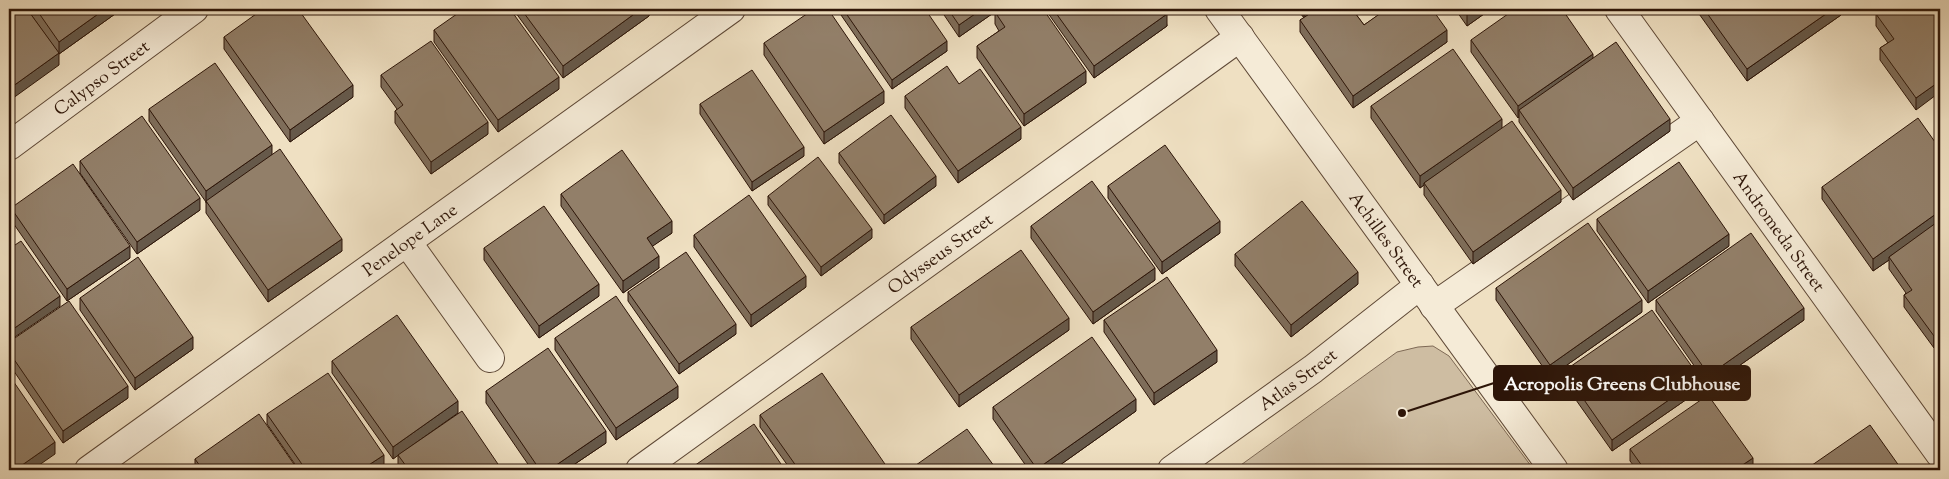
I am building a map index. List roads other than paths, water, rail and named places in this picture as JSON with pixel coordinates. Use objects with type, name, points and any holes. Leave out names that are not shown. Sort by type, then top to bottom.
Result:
[{"type":"street","name":"Calypso Street","points":[[9,146],[194,9]]},
{"type":"street","name":"Penelope Lane","points":[[88,470],[731,9]]},
{"type":"street","name":"Achilles Street","points":[[1219,9],[1554,470]]},
{"type":"street","name":"Andromeda Street","points":[[1618,9],[1940,454]]},
{"type":"street","name":"Odysseus Street","points":[[640,470],[1240,37]]},
{"type":"street","name":"Atlas Street","points":[[1172,470],[1313,369],[1700,121]]},
{"type":"street","points":[[407,242],[490,358]]},
{"type":"place","name":"Acropolis Greens Clubhouse","points":[[1402,413]]}]
